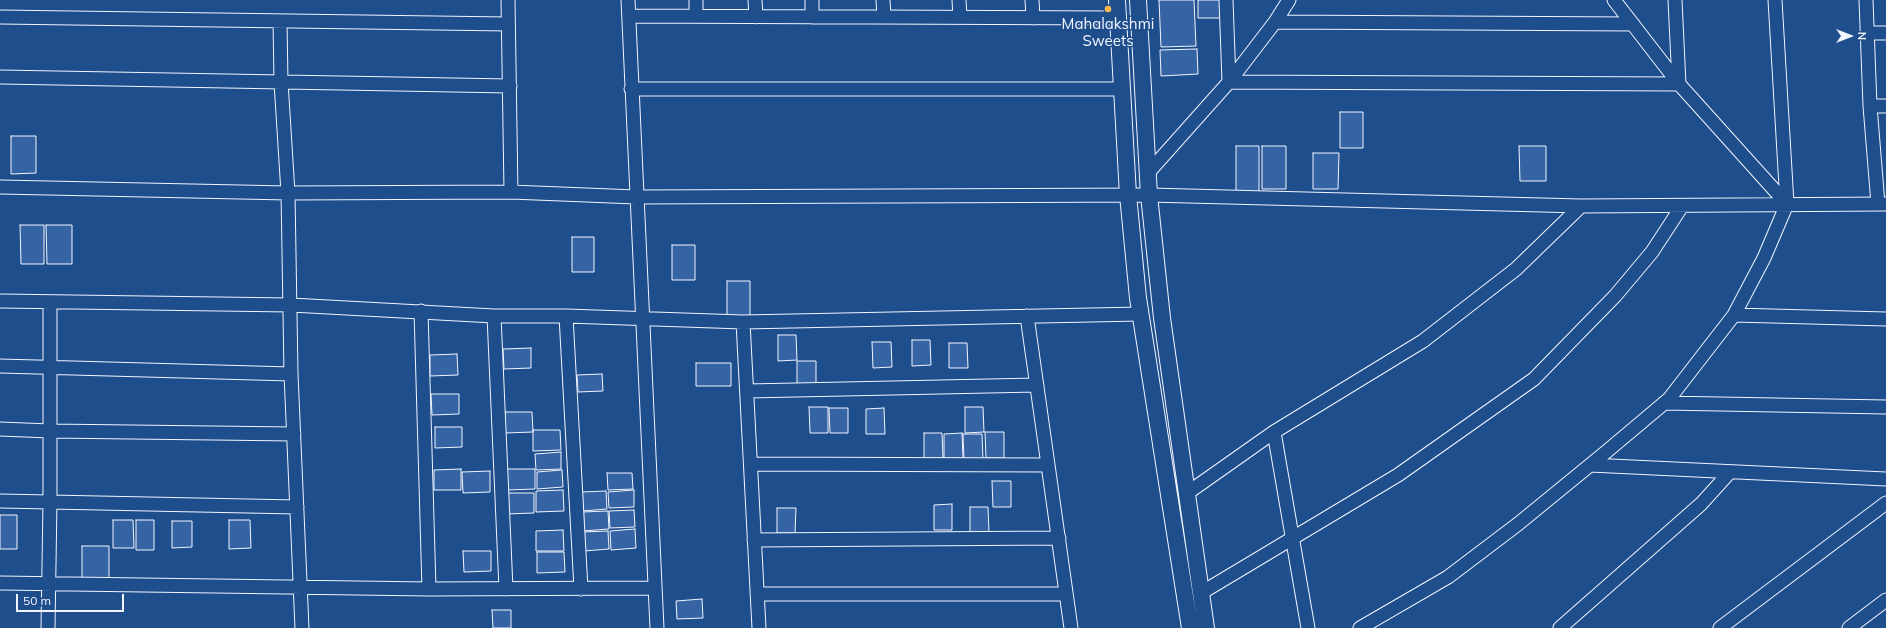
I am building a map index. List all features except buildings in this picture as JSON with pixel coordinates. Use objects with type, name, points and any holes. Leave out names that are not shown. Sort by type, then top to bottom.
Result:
[{"type":"street","points":[[508,0],[512,192]]},
{"type":"street","points":[[628,0],[657,628]]},
{"type":"street","points":[[696,0],[696,16]]},
{"type":"street","points":[[755,0],[756,17]]},
{"type":"street","points":[[812,0],[812,17]]},
{"type":"street","points":[[883,0],[884,17]]},
{"type":"street","points":[[959,0],[960,17]]},
{"type":"street","points":[[1032,0],[1033,18]]},
{"type":"street","points":[[1117,0],[1128,195],[1140,314],[1190,628]]},
{"type":"street","points":[[1138,0],[1148,195],[1162,318],[1206,628]]},
{"type":"street","points":[[1226,0],[1229,82]]},
{"type":"street","points":[[1147,174],[1229,82],[1275,22],[1289,0]]},
{"type":"street","points":[[1614,0],[1679,84],[1787,204]]},
{"type":"street","points":[[1675,0],[1679,84]]},
{"type":"street","points":[[1360,628],[1448,577],[1518,524],[1590,465],[1664,403],[1697,364],[1734,315],[1764,258],[1787,204],[1775,0]]},
{"type":"street","points":[[0,187],[288,193],[512,192],[636,197],[1148,195],[1581,206],[1882,204],[1870,106],[1866,0]]},
{"type":"street","points":[[628,16],[1118,18]]},
{"type":"street","points":[[0,17],[508,24]]},
{"type":"street","points":[[280,21],[281,82],[288,193],[291,374],[302,628]]},
{"type":"street","points":[[1275,22],[1633,24]]},
{"type":"street","points":[[1867,33],[1886,32]]},
{"type":"street","points":[[0,77],[510,86]]},
{"type":"street","points":[[1229,82],[1679,84]]},
{"type":"street","points":[[631,89],[1122,89]]},
{"type":"street","points":[[1870,106],[1886,106]]},
{"type":"street","points":[[1186,494],[1274,432],[1423,341],[1516,269],[1581,206]]},
{"type":"street","points":[[1201,594],[1398,475],[1534,379],[1615,296],[1652,252],[1682,206]]},
{"type":"street","points":[[0,301],[290,305],[494,316],[566,316],[743,322],[1140,314]]},
{"type":"street","points":[[48,628],[50,501],[50,302]]},
{"type":"street","points":[[421,311],[429,589]]},
{"type":"street","points":[[1734,315],[1886,320]]},
{"type":"street","points":[[494,316],[506,589]]},
{"type":"street","points":[[566,316],[581,589]]},
{"type":"street","points":[[1027,316],[1071,628]]},
{"type":"street","points":[[743,322],[748,391],[759,628]]},
{"type":"street","points":[[0,366],[291,374]]},
{"type":"street","points":[[748,391],[1037,385]]},
{"type":"street","points":[[1664,403],[1886,407]]},
{"type":"street","points":[[0,429],[294,434]]},
{"type":"street","points":[[1274,432],[1308,628]]},
{"type":"street","points":[[751,464],[1048,465]]},
{"type":"street","points":[[1590,465],[1886,479]]},
{"type":"street","points":[[1560,628],[1701,504],[1730,472]]},
{"type":"street","points":[[0,501],[296,507]]},
{"type":"street","points":[[1720,628],[1886,503]]},
{"type":"street","points":[[754,540],[1059,538]]},
{"type":"street","points":[[0,583],[429,589],[655,588]]},
{"type":"street","points":[[757,594],[1066,594]]},
{"type":"street","points":[[1849,628],[1886,600]]},
{"type":"place","name":"Mahalakshmi Sweets","points":[[1108,9]]}]
